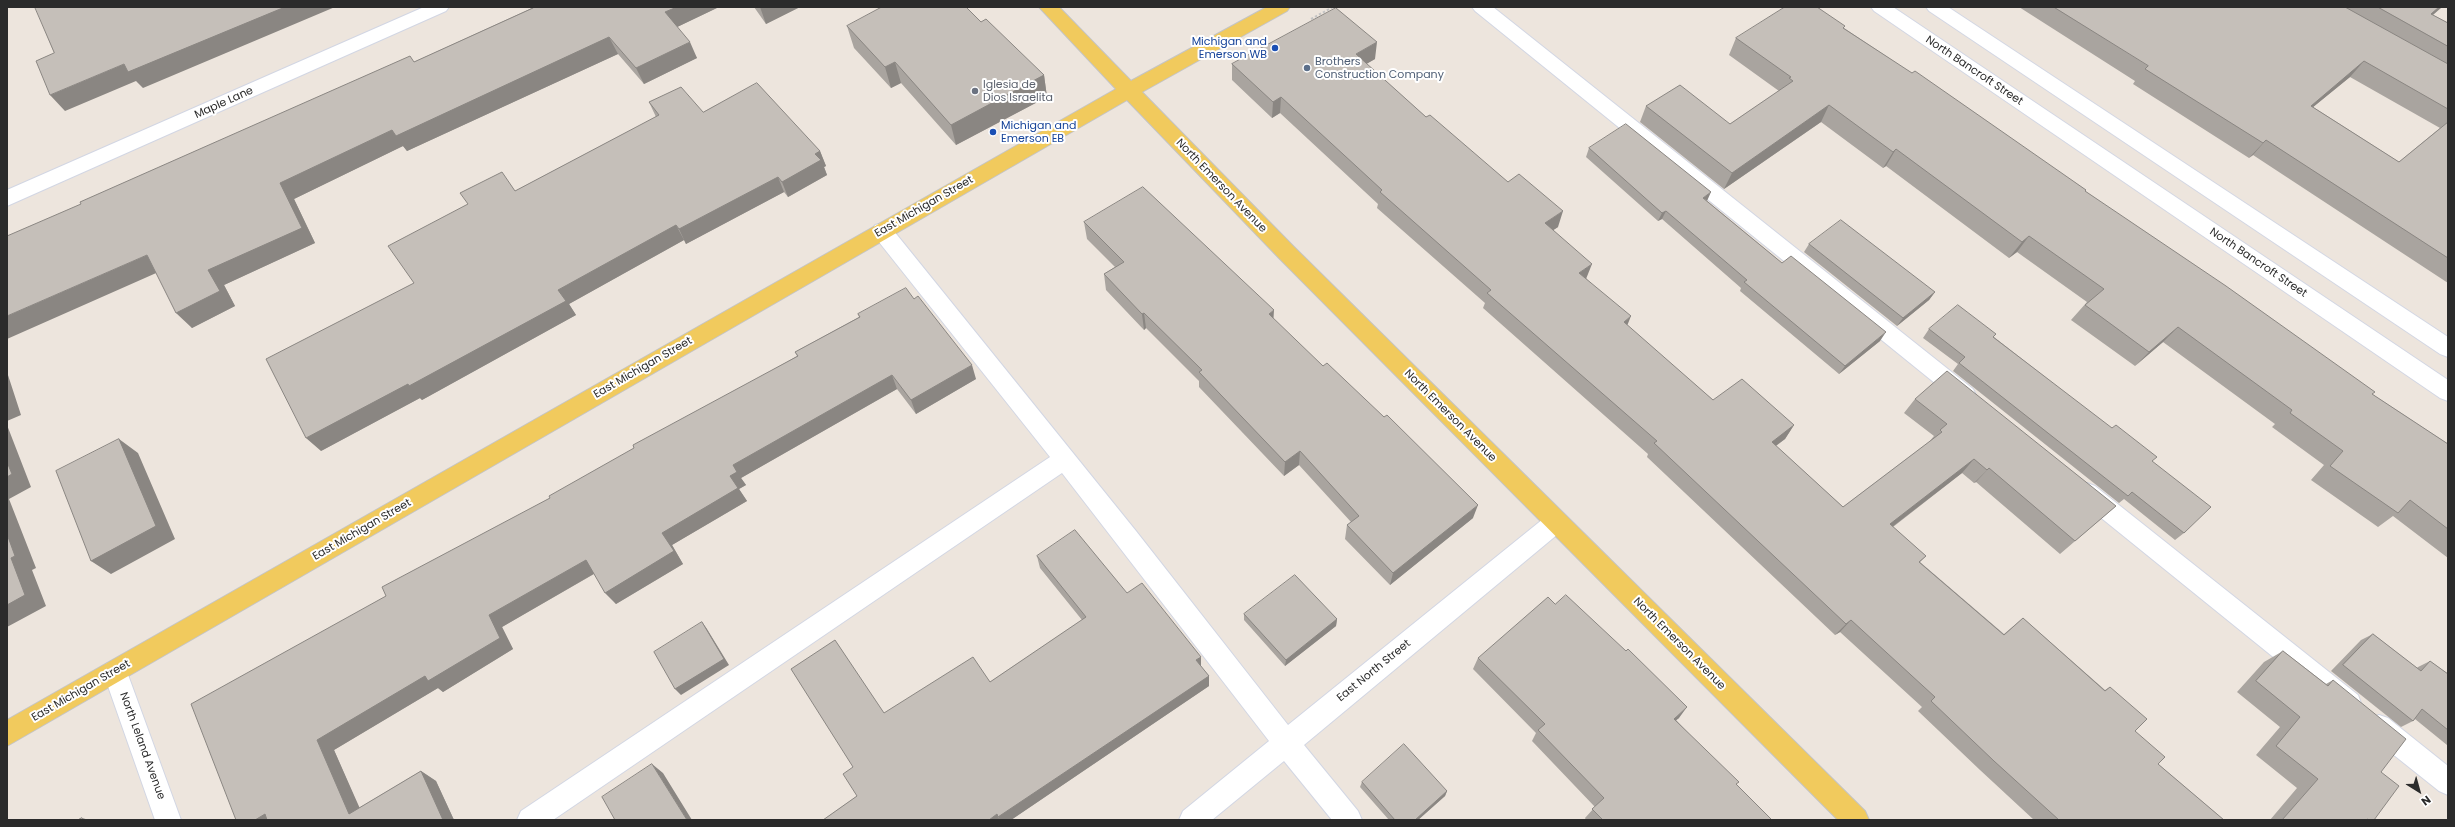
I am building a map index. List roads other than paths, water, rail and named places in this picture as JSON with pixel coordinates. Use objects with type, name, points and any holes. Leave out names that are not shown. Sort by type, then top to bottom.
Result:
[{"type":"main road","name":"North Emerson Avenue","points":[[1048,7],[1287,253],[1856,820]]},
{"type":"main road","name":"East Michigan Street","points":[[7,734],[1129,90],[1281,7]]},
{"type":"street","name":"Maple Lane","points":[[7,198],[440,7]]},
{"type":"street","points":[[1480,7],[1980,407]]},
{"type":"street","name":"North Bancroft Street","points":[[1880,7],[2448,392]]},
{"type":"street","points":[[1935,7],[2448,348]]},
{"type":"street","points":[[2068,134],[2095,114]]},
{"type":"street","points":[[882,231],[1065,459],[1286,743],[1349,820]]},
{"type":"street","points":[[530,820],[1065,459]]},
{"type":"street","points":[[2074,482],[2448,782]]},
{"type":"street","name":"East North Street","points":[[1192,820],[1556,522]]},
{"type":"street","name":"North Leland Avenue","points":[[115,672],[168,820]]},
{"type":"place","name":"Michigan and Emerson WB","points":[[1275,48]]},
{"type":"place","name":"Brothers Construction Company","points":[[1307,68]]},
{"type":"place","name":"Iglesia de Dios Israelita","points":[[975,91]]},
{"type":"place","name":"Michigan and Emerson EB","points":[[993,132]]}]
